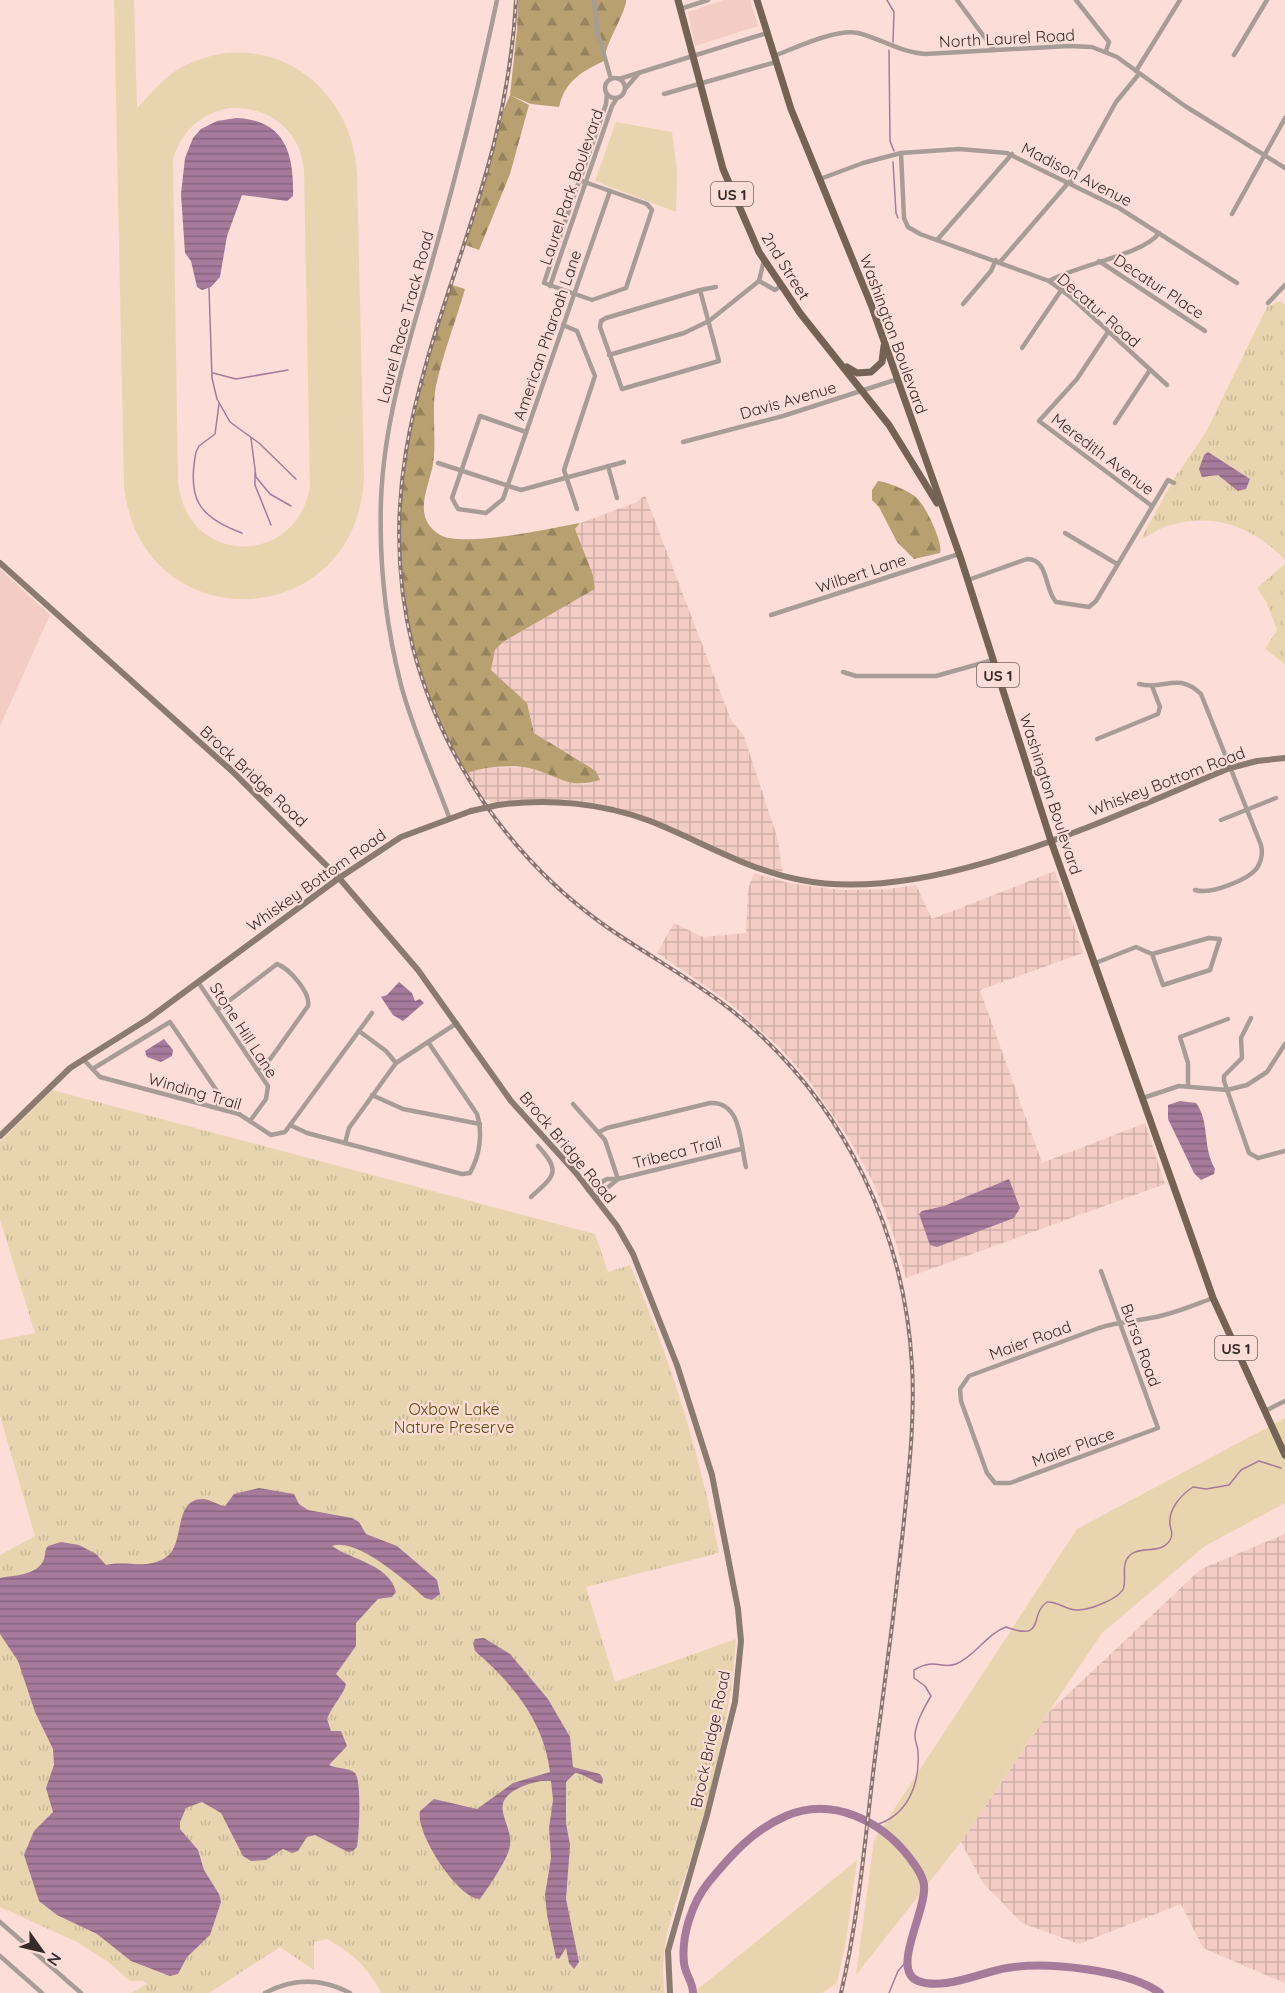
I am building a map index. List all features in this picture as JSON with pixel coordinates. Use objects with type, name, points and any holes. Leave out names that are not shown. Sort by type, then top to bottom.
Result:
[{"type":"main road","name":"2nd Street","points":[[678,0],[726,177],[764,260],[781,286],[906,450],[942,511]]},
{"type":"main road","name":"Washington Boulevard","points":[[757,0],[775,59],[898,379],[942,511],[968,580],[1051,841],[1093,964],[1214,1298],[1285,1455]]},
{"type":"main road","points":[[840,363],[857,373],[871,372],[882,362],[884,342]]},
{"type":"street","name":"Laurel Race Track Road","points":[[449,817],[409,711],[396,660],[383,554],[381,501],[386,447],[399,371],[466,135],[496,0]]},
{"type":"street","points":[[594,0],[604,61],[611,79],[619,79],[766,33]]},
{"type":"street","points":[[680,9],[708,0]]},
{"type":"street","points":[[957,0],[994,50]]},
{"type":"street","points":[[1076,0],[1109,42],[1106,51]]},
{"type":"street","points":[[1172,0],[1176,6]]},
{"type":"street","points":[[963,304],[998,261],[1070,183],[1113,107],[1180,0]]},
{"type":"street","points":[[1234,55],[1267,0]]},
{"type":"street","name":"North Laurel Road","points":[[664,94],[775,59],[846,33],[859,33],[914,53],[1068,46],[1106,51],[1185,106],[1285,168]]},
{"type":"street","name":"Laurel Park Boulevard","points":[[611,79],[605,85],[607,94],[582,181],[550,286],[544,283],[582,181],[612,106],[639,73]]},
{"type":"street","points":[[619,79],[624,83],[625,90]]},
{"type":"street","name":"Laurel Park Boulevard","points":[[607,94],[617,98]]},
{"type":"street","points":[[1232,214],[1285,118]]},
{"type":"street","name":"Madison Avenue","points":[[820,179],[901,153],[959,149],[1012,154],[1119,208],[1237,283]]},
{"type":"street","name":"Decatur Road","points":[[901,153],[904,218],[908,227],[937,240],[1049,280],[1062,289],[1167,385]]},
{"type":"street","points":[[937,240],[1012,154]]},
{"type":"street","points":[[550,286],[592,300],[624,290],[653,213],[647,204],[582,181]]},
{"type":"street","name":"American Pharoah Lane","points":[[461,471],[452,498],[458,509],[486,513],[503,499],[610,191]]},
{"type":"street","points":[[1049,280],[1149,244],[1159,233]]},
{"type":"street","points":[[609,355],[684,333],[709,321],[759,281],[764,260]]},
{"type":"street","name":"Decatur Place","points":[[1099,261],[1205,331]]},
{"type":"street","points":[[759,281],[775,290],[781,286]]},
{"type":"street","points":[[1268,303],[1285,285]]},
{"type":"street","points":[[700,290],[718,361],[622,389],[600,327],[603,320],[700,290],[716,287]]},
{"type":"street","points":[[1022,348],[1062,289]]},
{"type":"street","points":[[563,325],[577,331],[595,376],[564,470],[577,509]]},
{"type":"street","name":"Meredith Avenue","points":[[1108,332],[1068,389],[1039,421],[1152,507]]},
{"type":"street","points":[[1115,423],[1150,370]]},
{"type":"street","name":"Davis Avenue","points":[[683,442],[898,379]]},
{"type":"street","points":[[461,471],[480,416],[526,432]]},
{"type":"street","points":[[438,463],[507,487],[526,490],[624,462]]},
{"type":"street","points":[[608,466],[617,498]]},
{"type":"street","points":[[968,580],[1027,559],[1034,559],[1042,566],[1051,596],[1056,602],[1084,607],[1093,605],[1168,480],[1174,483]]},
{"type":"street","points":[[1065,532],[1117,564]]},
{"type":"street","name":"Wilbert Lane","points":[[771,615],[959,554]]},
{"type":"street","name":"Brock Bridge Road","points":[[0,563],[241,780],[339,878],[398,946],[457,1022],[510,1101],[563,1158],[617,1226],[633,1254],[677,1365],[717,1497],[740,1626],[740,1658],[735,1702],[707,1815],[670,1942],[667,1963],[670,1993]]},
{"type":"street","points":[[843,672],[856,676],[936,676],[993,660]]},
{"type":"street","points":[[1138,684],[1152,686],[1179,682],[1191,686],[1201,694],[1262,850],[1256,869],[1246,876],[1210,890],[1195,890]]},
{"type":"street","points":[[1097,739],[1158,714],[1160,707],[1152,686]]},
{"type":"street","name":"Whiskey Bottom Road","points":[[0,1136],[58,1079],[86,1057],[148,1019],[339,878],[401,837],[471,810],[498,805],[546,802],[613,810],[651,822],[762,870],[800,880],[832,884],[876,884],[911,880],[1051,841],[1230,768],[1257,761],[1285,758]]},
{"type":"street","points":[[1221,820],[1276,798]]},
{"type":"street","points":[[1093,964],[1136,947],[1152,954],[1209,938],[1220,939],[1210,970],[1163,985],[1152,954]]},
{"type":"street","points":[[217,1010],[277,964],[284,967],[308,996],[309,1006],[271,1058],[257,1070]]},
{"type":"street","name":"Stone Hill Lane","points":[[198,982],[257,1070],[269,1092],[250,1121]]},
{"type":"street","points":[[372,1013],[291,1125],[307,1133],[466,1175],[473,1169],[481,1137],[480,1124],[477,1114],[428,1042]]},
{"type":"street","points":[[1251,1018],[1241,1038],[1242,1058],[1223,1078],[1252,1156],[1258,1158],[1285,1151]]},
{"type":"street","points":[[1188,1086],[1188,1063],[1180,1036],[1228,1019]]},
{"type":"street","points":[[94,1068],[170,1022],[219,1094],[218,1108]]},
{"type":"street","points":[[345,1143],[349,1128],[396,1064],[457,1022]]},
{"type":"street","points":[[358,1031],[386,1051],[396,1064]]},
{"type":"street","points":[[1143,1098],[1172,1087],[1188,1086],[1227,1090],[1247,1085],[1263,1075],[1285,1044]]},
{"type":"street","name":"Winding Trail","points":[[86,1057],[100,1077],[239,1114],[271,1135],[285,1132],[291,1125]]},
{"type":"street","points":[[372,1095],[403,1109],[480,1124]]},
{"type":"street","points":[[599,1132],[607,1128],[716,1102],[733,1112],[746,1167]]},
{"type":"street","points":[[573,1104],[599,1132],[609,1151],[618,1179]]},
{"type":"street","points":[[538,1146],[554,1165]]},
{"type":"street","name":"Tribeca Trail","points":[[588,1190],[606,1179],[618,1179],[741,1149]]},
{"type":"street","points":[[531,1197],[550,1180],[554,1165],[563,1158]]},
{"type":"street","name":"Tribeca Trail","points":[[595,1198],[618,1179]]},
{"type":"street","name":"Bursa Road","points":[[1101,1271],[1158,1428]]},
{"type":"street","name":"Maier Road","points":[[995,1483],[987,1473],[961,1401],[960,1389],[965,1380],[974,1373],[1099,1328],[1165,1315],[1214,1298]]},
{"type":"street","points":[[1264,1411],[1285,1401]]},
{"type":"street","name":"Maier Place","points":[[995,1483],[1010,1483],[1158,1428]]},
{"type":"street","points":[[0,1922],[81,1993]]},
{"type":"street","points":[[0,1956],[42,1993]]},
{"type":"street","points":[[265,1993],[285,1984],[308,1981],[330,1984],[350,1993]]},
{"type":"shaded area","points":[[724,0],[750,0],[758,26],[695,46],[688,12]]},
{"type":"shaded area","points":[[236,118],[253,120],[276,132],[288,153],[293,180],[293,196],[287,201],[242,195],[227,236],[220,277],[211,287],[202,290],[197,287],[191,261],[185,253],[181,194],[185,158],[193,138],[201,129],[217,121]]},
{"type":"shaded area","points":[[1208,452],[1250,479],[1246,489],[1238,491],[1218,475],[1202,477],[1199,469],[1204,455]]},
{"type":"shaded area","points":[[645,495],[731,720],[744,736],[778,840],[783,876],[643,818],[581,804],[498,805],[480,797],[466,774],[477,768],[527,767],[583,785],[600,780],[596,771],[534,733],[527,703],[491,670],[495,650],[503,642],[595,589],[593,575],[575,529],[581,523],[637,502]]},
{"type":"shaded area","points":[[0,569],[50,615],[0,726]]},
{"type":"shaded area","points":[[1055,871],[1083,953],[980,990],[1042,1163],[1145,1123],[1165,1184],[906,1278],[892,1230],[874,1184],[851,1142],[810,1082],[780,1048],[730,1003],[657,953],[674,923],[703,937],[746,933],[748,889],[754,873],[788,883],[841,890],[889,889],[916,885],[932,919]]},
{"type":"shaded area","points":[[399,982],[412,993],[415,1001],[420,999],[424,1003],[403,1021],[393,1015],[381,997],[387,995]]},
{"type":"shaded area","points":[[164,1039],[173,1050],[172,1056],[161,1062],[147,1057],[145,1051]]},
{"type":"shaded area","points":[[1180,1101],[1196,1103],[1203,1118],[1209,1152],[1215,1169],[1214,1174],[1201,1180],[1194,1173],[1168,1119],[1168,1105]]},
{"type":"shaded area","points":[[1009,1179],[1020,1208],[1014,1218],[937,1247],[930,1245],[919,1214],[922,1211],[944,1206]]},
{"type":"shaded area","points":[[259,1488],[294,1494],[299,1504],[308,1510],[352,1518],[359,1522],[366,1534],[397,1546],[437,1580],[440,1594],[432,1600],[425,1598],[368,1554],[342,1545],[332,1546],[378,1569],[386,1575],[396,1592],[392,1597],[378,1599],[356,1623],[356,1646],[336,1674],[346,1684],[327,1719],[331,1731],[341,1731],[347,1746],[329,1765],[355,1773],[359,1786],[357,1847],[348,1852],[315,1835],[307,1837],[298,1851],[292,1853],[283,1849],[266,1860],[251,1861],[243,1856],[221,1813],[202,1802],[186,1808],[180,1822],[180,1829],[198,1850],[204,1870],[219,1894],[221,1902],[210,1935],[187,1957],[178,1974],[170,1976],[131,1961],[97,1934],[57,1915],[39,1901],[24,1855],[34,1831],[53,1812],[46,1788],[54,1765],[53,1749],[35,1712],[18,1661],[0,1634],[0,1578],[31,1572],[41,1565],[48,1546],[61,1542],[79,1545],[96,1554],[106,1565],[158,1562],[171,1552],[183,1515],[193,1501],[206,1499],[225,1506],[234,1494]]},
{"type":"shaded area","points":[[1285,1534],[1285,1983],[1203,1948],[1181,1904],[1079,1944],[1022,1923],[983,1883],[961,1842],[1049,1712],[1201,1569]]},
{"type":"shaded area","points":[[484,1638],[510,1654],[548,1699],[570,1737],[573,1767],[600,1774],[603,1779],[602,1784],[575,1773],[566,1782],[566,1823],[570,1845],[566,1899],[579,1962],[574,1969],[569,1963],[566,1948],[559,1959],[556,1958],[547,1915],[545,1895],[551,1858],[549,1828],[553,1800],[551,1781],[519,1788],[504,1801],[504,1816],[510,1841],[509,1850],[480,1899],[460,1888],[450,1876],[431,1848],[420,1821],[420,1811],[434,1799],[477,1809],[513,1783],[550,1772],[541,1736],[524,1704],[489,1663],[475,1651],[473,1643],[475,1639]]},
{"type":"green space","points":[[114,0],[134,0],[137,108],[164,80],[184,66],[215,55],[245,53],[274,58],[300,71],[322,89],[340,113],[352,141],[357,172],[364,476],[353,528],[326,567],[290,590],[248,599],[205,593],[167,572],[138,536],[124,485]],"holes":[[[229,108],[243,108],[269,116],[289,132],[301,155],[304,170],[310,488],[300,515],[283,533],[263,544],[240,546],[218,541],[199,529],[185,508],[178,481],[173,159],[181,140],[201,119]]]},
{"type":"green space","points":[[518,0],[626,0],[607,47],[604,61],[575,78],[565,90],[559,107],[531,104],[510,95]]},
{"type":"green space","points":[[510,95],[529,105],[510,174],[479,250],[463,244],[500,118]]},
{"type":"green space","points":[[616,122],[672,132],[677,171],[676,212],[595,181]]},
{"type":"green space","points":[[449,284],[465,289],[436,386],[433,464],[424,502],[426,520],[431,528],[440,535],[468,539],[508,536],[580,523],[575,529],[593,575],[595,589],[503,642],[495,650],[491,670],[527,703],[534,733],[596,771],[600,780],[589,783],[571,782],[529,768],[515,766],[487,768],[466,774],[436,712],[415,652],[403,592],[400,532],[403,471],[413,410]]},
{"type":"green space","points":[[1280,301],[1285,304],[1285,560],[1261,539],[1247,531],[1218,522],[1187,521],[1164,527],[1141,539],[1175,477],[1205,434],[1267,307]]},
{"type":"green space","points":[[878,481],[914,495],[929,516],[937,533],[940,553],[914,559],[897,542],[879,507],[872,500],[872,490]]},
{"type":"green space","points":[[1285,564],[1285,664],[1265,649],[1277,630],[1267,603],[1257,588]]},
{"type":"green space","name":"Oxbow Lake Nature Preserve","points":[[52,1090],[595,1234],[608,1272],[630,1265],[671,1370],[703,1479],[719,1553],[586,1587],[615,1682],[736,1639],[731,1691],[716,1767],[667,1935],[663,1973],[665,1993],[381,1993],[371,1976],[358,1962],[327,1939],[314,1942],[314,1970],[280,1947],[209,1993],[131,1993],[147,1984],[144,1981],[130,1981],[107,1961],[77,1942],[0,1907],[0,1555],[35,1536],[0,1416],[0,1340],[35,1333],[0,1220],[0,1142]]},
{"type":"green space","points":[[1285,1418],[1285,1503],[1205,1546],[1102,1633],[961,1842],[856,1975],[874,1840],[1077,1529]]},
{"type":"green space","points":[[857,1860],[846,1941],[837,1983],[822,1993],[693,1993]]},
{"type":"waterway","points":[[887,0],[894,12],[893,42]]},
{"type":"waterway","points":[[889,50],[890,141],[894,151]]},
{"type":"waterway","points":[[893,162],[898,218]]},
{"type":"waterway","points":[[209,288],[212,378],[217,399],[230,422],[259,443],[296,479]]},
{"type":"waterway","points":[[213,373],[236,379],[288,370]]},
{"type":"waterway","points":[[219,404],[215,434],[199,446],[196,452],[193,482],[195,494],[199,504],[215,520],[242,533]]},
{"type":"waterway","points":[[251,438],[256,477],[270,494],[291,506]]},
{"type":"waterway","points":[[255,473],[255,485],[271,525]]},
{"type":"waterway","points":[[875,1825],[886,1821],[904,1806],[910,1797],[917,1776],[918,1750],[915,1734],[919,1719],[931,1696],[925,1686],[914,1678],[914,1670],[927,1664],[946,1666],[956,1664],[1006,1627],[1019,1631],[1032,1629],[1041,1607],[1047,1602],[1078,1610],[1097,1606],[1112,1599],[1124,1586],[1127,1558],[1135,1552],[1163,1547],[1171,1538],[1171,1513],[1176,1503],[1188,1490],[1193,1487],[1206,1489],[1229,1485],[1241,1470],[1259,1461],[1281,1468]]},
{"type":"waterway","points":[[693,1993],[685,1967],[684,1942],[689,1920],[702,1891],[734,1853],[763,1828],[786,1816],[821,1809],[838,1811],[870,1823],[898,1844],[918,1870],[924,1885],[923,1896],[908,1953],[910,1975],[918,1981],[939,1984],[1007,1968],[1064,1967],[1128,1978],[1160,1993]]},
{"type":"waterway","points":[[889,1993],[898,1971],[905,1963]]},
{"type":"railway","points":[[516,0],[509,66],[492,153],[430,350],[415,406],[404,464],[399,522],[402,584],[413,648],[426,689],[442,729],[484,803],[510,838],[570,899],[604,925],[725,1005],[778,1052],[811,1090],[839,1131],[863,1175],[882,1220],[897,1268],[907,1316],[913,1385],[908,1483],[864,1856],[841,1993]]}]
